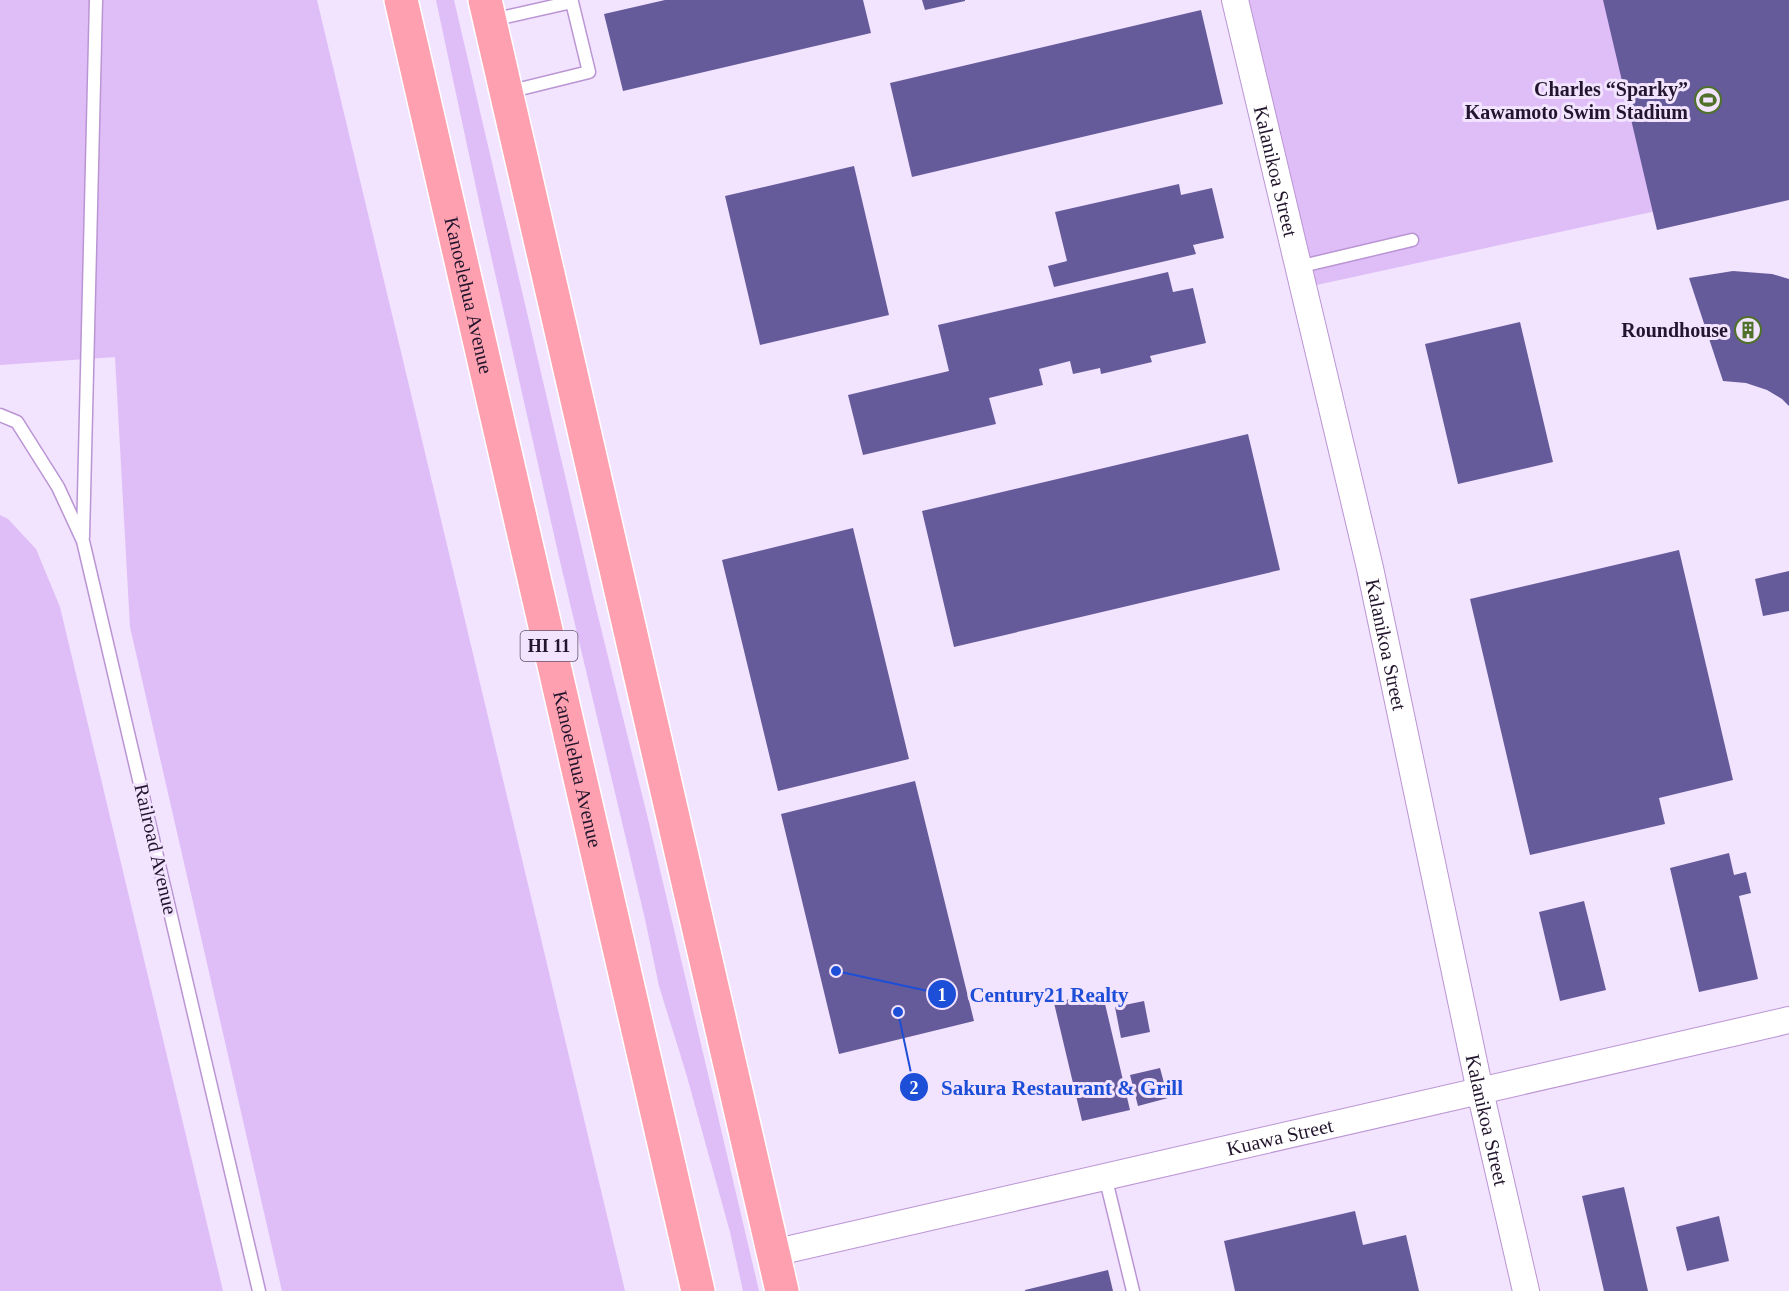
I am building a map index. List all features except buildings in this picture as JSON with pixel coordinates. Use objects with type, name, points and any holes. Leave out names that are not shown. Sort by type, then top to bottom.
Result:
[{"type":"highway","name":"Kanoelehua Avenue","points":[[401,0],[699,1291]]},
{"type":"highway","points":[[488,10],[782,1291]]},
{"type":"street","name":"Kalanikoa Street","points":[[1235,0],[1372,580],[1480,1091],[1526,1291]]},
{"type":"street","name":"Kuawa Street","points":[[773,1253],[1789,1020]]},
{"type":"lane","points":[[83,541],[96,0]]},
{"type":"lane","points":[[488,10],[572,3],[589,72],[506,92]]},
{"type":"lane","points":[[1298,267],[1413,240]]},
{"type":"lane","name":"Railroad Avenue","points":[[0,415],[17,422],[58,487],[83,541],[259,1291]]},
{"type":"lane","points":[[1105,1176],[1133,1291]]},
{"type":"shaded area","points":[[0,0],[317,0],[625,1291],[282,1291],[130,627],[115,357],[0,365]]},
{"type":"shaded area","points":[[436,0],[454,0],[759,1291],[743,1291],[730,1232],[686,1073],[659,986],[559,557]]},
{"type":"shaded area","points":[[1247,0],[1789,0],[1789,182],[1312,286]]},
{"type":"shaded area","points":[[0,515],[8,519],[36,549],[60,607],[223,1291],[0,1291]]},
{"type":"place","name":"Charles “Sparky” Kawamoto Swim Stadium","points":[[1708,100]]},
{"type":"place","name":"Roundhouse","points":[[1748,330]]},
{"type":"place","name":"Century21 Realty","points":[[836,971]]},
{"type":"place","name":"Sakura Restaurant & Grill","points":[[898,1012]]}]
